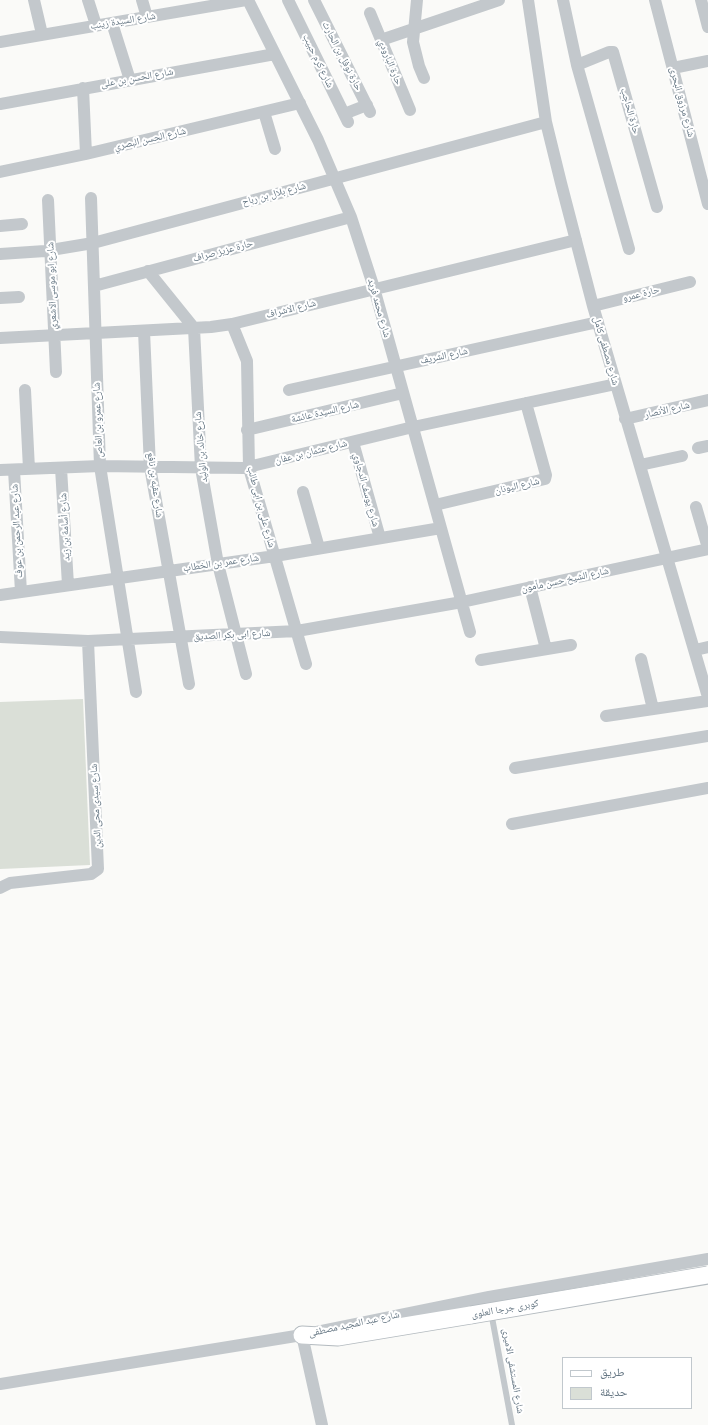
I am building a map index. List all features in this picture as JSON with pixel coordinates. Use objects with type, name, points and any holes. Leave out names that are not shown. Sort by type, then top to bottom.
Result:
[{"type":"street","points":[[34,0],[42,34]]},
{"type":"street","points":[[88,0],[96,25]]},
{"type":"street","points":[[142,0],[147,17]]},
{"type":"street","name":"شارع السيدة زينب","points":[[0,42],[147,17],[196,4],[247,0]]},
{"type":"street","name":"شارع محمد فريد","points":[[247,0],[336,178],[351,217],[374,288],[470,632]]},
{"type":"street","name":"شارع كرم حبيب","points":[[288,0],[346,118],[368,108]]},
{"type":"street","name":"حارة نوفل بن الحارث","points":[[314,0],[368,108]]},
{"type":"street","points":[[416,0],[413,29],[415,54],[424,78]]},
{"type":"street","points":[[381,40],[477,4],[499,0]]},
{"type":"street","name":"شارع مصطفى كامل","points":[[528,0],[546,122],[593,306],[708,697]]},
{"type":"street","points":[[563,0],[577,65],[629,249]]},
{"type":"street","name":"شارع مرزوق البحرى","points":[[655,0],[708,204]]},
{"type":"street","points":[[701,0],[708,27]]},
{"type":"street","name":"حارة البارودي","points":[[370,13],[410,110]]},
{"type":"street","points":[[112,23],[130,80]]},
{"type":"street","name":"حارة الحاجب","points":[[577,65],[609,52],[613,52],[657,207]]},
{"type":"street","name":"شارع الحسن بن على","points":[[0,104],[275,54]]},
{"type":"street","points":[[673,68],[708,61]]},
{"type":"street","points":[[84,88],[86,154]]},
{"type":"street","name":"شارع الحسن البصري","points":[[0,172],[86,154],[300,104]]},
{"type":"street","points":[[264,112],[275,149]]},
{"type":"street","name":"شارع بلال بن رباح","points":[[0,254],[50,250],[93,243],[546,122]]},
{"type":"street","name":"شارع عمرو بن العاص","points":[[91,198],[100,466],[136,692]]},
{"type":"street","name":"شارع ابو موسى الاشعري","points":[[48,200],[56,372]]},
{"type":"street","name":"حارة عزيز صراف","points":[[94,286],[351,217]]},
{"type":"street","points":[[0,226],[22,224]]},
{"type":"street","name":"شارع الاشراف","points":[[0,338],[96,334],[194,328],[232,324],[374,288],[576,240]]},
{"type":"street","points":[[148,271],[194,328]]},
{"type":"street","name":"حارة عمرو","points":[[593,306],[690,282]]},
{"type":"street","points":[[0,298],[19,297]]},
{"type":"street","name":"شارع الشريف","points":[[289,390],[598,322]]},
{"type":"street","name":"شارع على بن ابى طالب","points":[[232,324],[247,361],[247,430],[249,468],[306,664]]},
{"type":"street","name":"شارع خالد بن الوليد","points":[[194,328],[201,468],[218,564],[246,674]]},
{"type":"street","name":"شارع عقبه بن نافع","points":[[144,331],[150,467],[180,637],[190,684]]},
{"type":"street","name":"شارع عثمان بن عفان","points":[[0,470],[100,466],[249,468],[413,427],[616,384]]},
{"type":"street","points":[[25,390],[29,469]]},
{"type":"street","name":"شارع السيدة عائشة","points":[[247,430],[403,393]]},
{"type":"street","name":"شارع الأنصار","points":[[625,419],[708,400]]},
{"type":"street","name":"شارع اليونان","points":[[435,505],[545,480],[546,475],[526,403]]},
{"type":"street","name":"شارع يوسف الدجاوي","points":[[353,442],[380,538]]},
{"type":"street","points":[[640,465],[682,456]]},
{"type":"street","name":"شارع أسامة بن زيد","points":[[61,468],[68,586]]},
{"type":"street","name":"شارع عبد الرحمن بن عوف","points":[[14,470],[20,592]]},
{"type":"street","points":[[303,492],[319,548]]},
{"type":"street","points":[[696,507],[708,548]]},
{"type":"street","name":"شارع عمر بن الخطاب","points":[[0,595],[274,556],[441,528]]},
{"type":"street","name":"شارع الشيخ حسن مأمون","points":[[462,602],[708,548]]},
{"type":"street","points":[[530,587],[546,649]]},
{"type":"street","name":"شارع ابى بكر الصديق","points":[[0,637],[88,641],[297,631],[462,602]]},
{"type":"street","name":"شارع سيدى محى الدين","points":[[0,888],[10,883],[91,874],[98,869],[88,641]]},
{"type":"street","points":[[481,660],[571,644]]},
{"type":"street","points":[[695,650],[708,647]]},
{"type":"street","points":[[641,659],[653,709]]},
{"type":"street","points":[[606,716],[708,701]]},
{"type":"street","points":[[515,768],[708,736]]},
{"type":"street","points":[[512,824],[708,788]]},
{"type":"street","name":"شارع عبد المجيد مصطفى","points":[[0,1384],[302,1335],[489,1297],[708,1260]]},
{"type":"street","name":"كوبرى جرجا العلوى","points":[[302,1335],[338,1337],[708,1275]]},
{"type":"street","points":[[302,1335],[322,1425]]},
{"type":"lane","name":"شارع المستشفى الاميرى","points":[[489,1297],[512,1425]]},
{"type":"green space","points":[[83,699],[90,865],[0,869],[0,702]]}]
